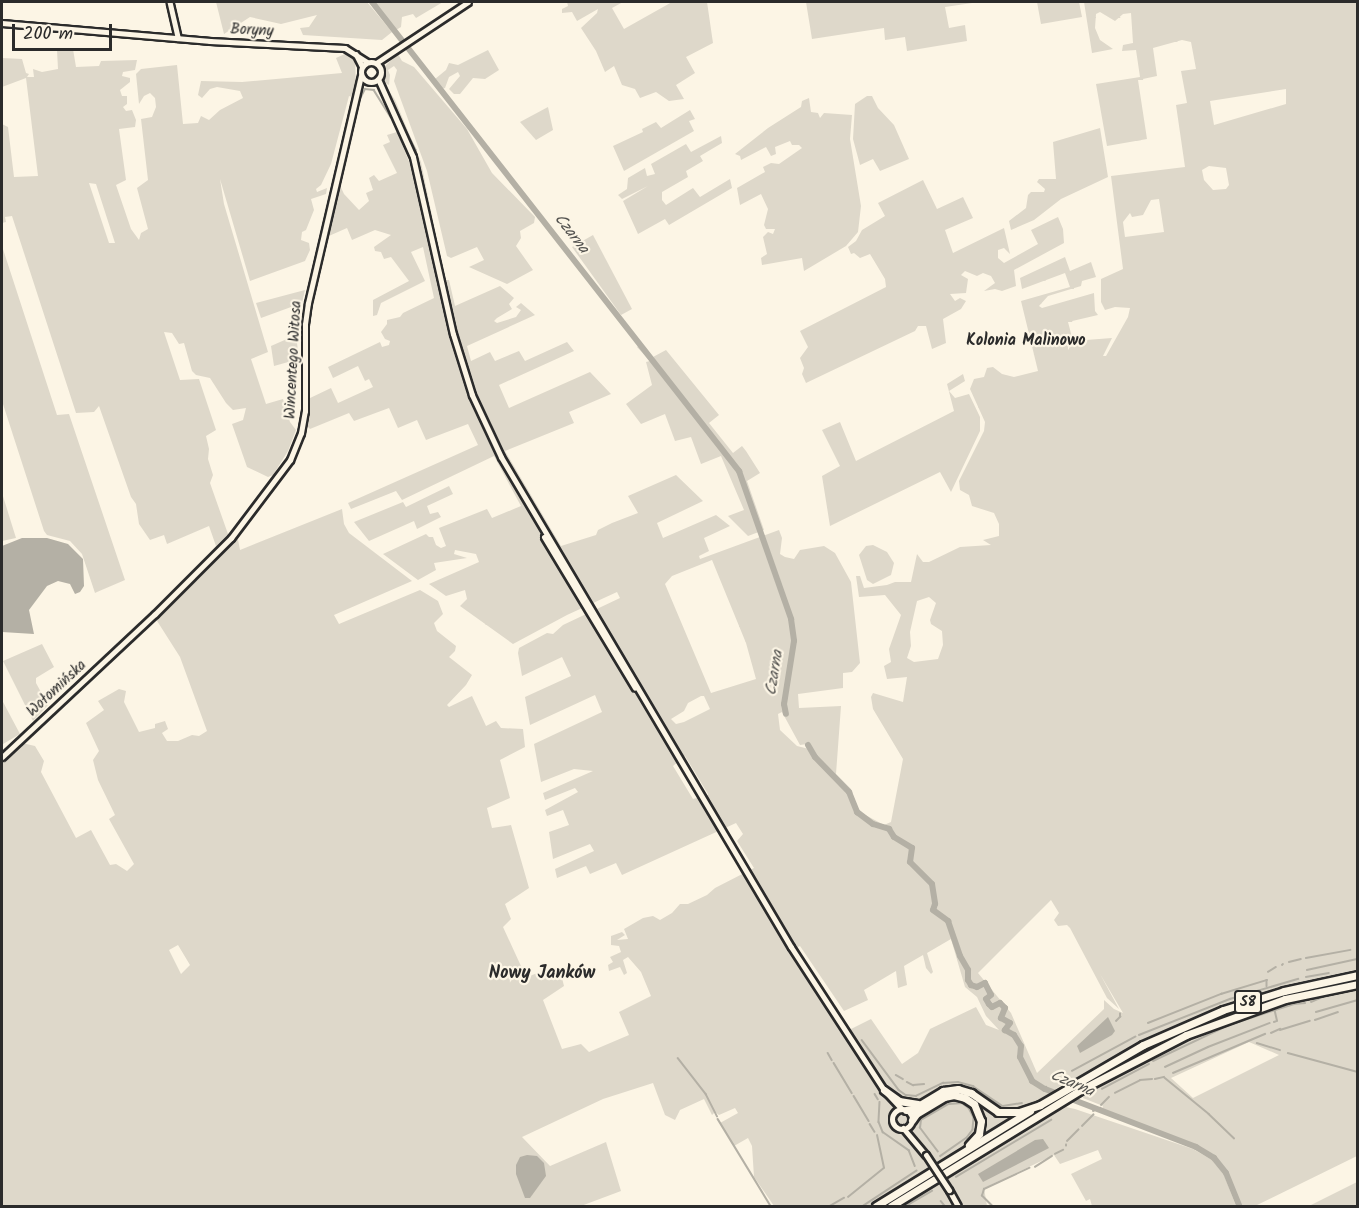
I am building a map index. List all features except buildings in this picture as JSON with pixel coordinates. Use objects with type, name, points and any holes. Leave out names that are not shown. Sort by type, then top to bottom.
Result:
[{"type":"highway","name":"S8","points":[[876,1206],[1071,1085],[1143,1045],[1223,1011],[1284,991],[1358,975]]},
{"type":"highway","name":"S8","points":[[891,1206],[1082,1089],[1209,1025],[1285,999],[1358,984]]},
{"type":"highway","points":[[904,1110],[914,1109],[943,1091],[958,1089],[971,1094],[1002,1114],[1041,1104]]},
{"type":"highway","points":[[884,1090],[895,1100],[911,1105],[928,1099]]},
{"type":"highway","points":[[911,1122],[916,1114],[944,1097],[961,1096],[974,1104],[981,1120],[979,1134],[951,1160]]},
{"type":"highway","points":[[899,1206],[927,1184]]},
{"type":"main road","points":[[384,95],[361,76],[362,66],[367,62],[376,63],[388,57],[468,2]]},
{"type":"main road","points":[[388,57],[378,79],[404,134],[418,174],[446,306],[466,376],[501,457],[791,947],[884,1090],[910,1113],[918,1144]]},
{"type":"main road","points":[[376,63],[381,69]]},
{"type":"main road","name":"Wincentego Witosa","points":[[129,639],[231,538],[275,482],[294,451],[305,411],[305,324],[308,303],[361,76]]},
{"type":"main road","points":[[370,82],[378,79]]},
{"type":"main road","name":"Wincentego Witosa","points":[[357,95],[370,82]]},
{"type":"main road","name":"Wołomińska","points":[[2,757],[129,639]]},
{"type":"main road","points":[[884,1090],[895,1125],[903,1128],[918,1144],[959,1205]]},
{"type":"main road","points":[[893,1116],[904,1110]]},
{"type":"main road","points":[[903,1128],[911,1122]]},
{"type":"street","points":[[170,2],[177,38]]},
{"type":"street","name":"Boryny","points":[[2,23],[177,38],[345,48],[367,62]]},
{"type":"street","points":[[356,54],[362,66]]},
{"type":"shaded area","points":[[216,2],[367,2],[392,32],[382,40],[303,35],[300,28],[309,27],[317,15],[281,24],[250,17],[224,34]]},
{"type":"shaded area","points":[[374,2],[443,2],[416,18],[413,14],[402,17],[401,27],[396,30]]},
{"type":"shaded area","points":[[567,2],[623,2],[612,8],[624,29],[672,2],[707,2],[713,43],[686,57],[695,73],[676,85],[684,99],[669,101],[656,92],[640,98],[635,89],[622,85],[614,66],[605,72],[596,51],[581,28],[597,13],[598,9],[577,21],[572,12],[562,13],[562,9],[568,6]]},
{"type":"shaded area","points":[[806,2],[979,2],[945,7],[949,28],[965,25],[967,41],[907,51],[905,37],[885,40],[884,28],[812,39]]},
{"type":"shaded area","points":[[1037,2],[1079,2],[1082,17],[1041,24]]},
{"type":"shaded area","points":[[1084,2],[1357,2],[1357,1156],[1255,1206],[1241,1206],[1227,1172],[1213,1154],[1102,1109],[1103,1106],[1083,1098],[1086,1091],[1065,1083],[1037,1101],[1061,1110],[1066,1107],[1075,1109],[1193,1149],[1212,1160],[1224,1175],[1236,1206],[1092,1206],[1090,1199],[1086,1201],[1071,1174],[1102,1159],[1098,1150],[1060,1164],[1054,1155],[984,1188],[987,1206],[774,1206],[754,1177],[752,1146],[748,1138],[734,1146],[720,1123],[738,1113],[735,1108],[719,1115],[715,1112],[712,1115],[704,1099],[680,1110],[675,1120],[665,1115],[653,1083],[603,1099],[522,1137],[550,1166],[606,1142],[621,1191],[581,1206],[2,1206],[2,761],[22,743],[35,746],[44,761],[41,772],[76,838],[91,830],[110,865],[116,864],[127,871],[134,864],[109,819],[115,815],[98,780],[93,760],[99,751],[86,723],[104,710],[98,701],[119,689],[126,691],[124,702],[139,732],[155,728],[155,724],[165,721],[168,729],[162,733],[167,741],[178,741],[192,735],[199,736],[207,731],[180,657],[152,613],[237,534],[240,550],[342,509],[344,524],[349,533],[412,581],[334,615],[339,624],[420,590],[438,601],[443,614],[434,623],[437,631],[456,646],[455,651],[449,657],[472,675],[447,705],[449,707],[472,696],[486,726],[496,721],[501,728],[523,729],[525,747],[500,760],[510,798],[487,808],[492,828],[511,825],[529,888],[505,904],[511,919],[503,927],[526,977],[559,966],[564,986],[543,1000],[562,1049],[581,1044],[589,1052],[629,1035],[619,1012],[651,996],[641,972],[628,957],[623,960],[627,973],[624,975],[620,967],[609,971],[608,965],[613,962],[610,957],[621,952],[619,946],[611,945],[611,936],[622,932],[625,935],[617,940],[628,939],[624,929],[643,918],[653,916],[660,920],[672,913],[680,904],[688,904],[707,895],[715,888],[754,868],[737,841],[743,834],[736,823],[622,875],[616,863],[590,874],[586,866],[557,878],[555,869],[594,851],[590,844],[553,859],[549,832],[569,825],[563,810],[547,816],[545,810],[578,792],[575,788],[545,800],[543,793],[593,771],[574,769],[541,782],[534,744],[602,712],[595,695],[530,725],[525,697],[571,676],[562,657],[522,676],[519,648],[547,633],[553,634],[563,625],[620,598],[617,592],[513,644],[460,606],[467,599],[465,590],[446,596],[429,584],[479,562],[476,554],[455,550],[454,554],[467,558],[434,563],[436,570],[418,580],[383,554],[426,534],[433,537],[436,545],[441,548],[446,546],[439,528],[487,509],[492,518],[521,506],[494,456],[402,500],[396,491],[351,509],[348,503],[478,445],[468,424],[426,440],[417,420],[398,428],[389,408],[354,421],[349,413],[310,429],[306,425],[308,399],[331,388],[338,403],[373,387],[369,379],[365,381],[358,366],[333,378],[328,367],[380,342],[382,347],[389,345],[390,341],[385,339],[381,332],[387,320],[400,317],[403,313],[434,298],[423,247],[411,252],[425,281],[381,303],[377,315],[373,316],[373,300],[409,281],[391,257],[384,259],[381,252],[375,251],[374,247],[391,235],[375,230],[352,240],[347,228],[322,239],[337,179],[344,194],[359,210],[369,201],[366,193],[373,190],[369,178],[374,175],[379,181],[397,173],[383,145],[390,142],[387,135],[397,132],[416,179],[446,316],[471,397],[497,454],[556,559],[562,556],[500,451],[471,387],[444,287],[420,169],[409,139],[381,86],[386,86],[395,100],[421,162],[445,280],[449,280],[455,306],[500,286],[514,298],[509,304],[512,309],[494,321],[497,323],[516,317],[521,310],[516,307],[521,303],[535,315],[467,346],[471,361],[490,352],[495,361],[519,351],[525,361],[567,342],[574,351],[499,385],[509,408],[590,372],[611,394],[569,412],[574,423],[505,451],[561,546],[596,535],[598,530],[638,513],[628,496],[676,475],[703,501],[657,523],[663,538],[716,515],[730,526],[704,538],[709,551],[699,556],[700,559],[779,530],[782,538],[780,554],[785,557],[794,559],[800,550],[824,546],[835,553],[851,582],[860,663],[852,672],[843,673],[843,688],[798,694],[799,708],[841,706],[836,774],[851,789],[858,811],[884,825],[891,822],[903,759],[873,709],[871,697],[873,693],[903,702],[907,677],[887,679],[884,666],[891,662],[889,649],[901,615],[885,595],[859,597],[856,576],[860,576],[864,588],[895,582],[911,582],[917,554],[923,562],[929,562],[960,547],[991,545],[983,540],[999,536],[999,524],[994,513],[972,506],[969,495],[960,490],[959,481],[984,431],[985,422],[970,389],[974,379],[984,377],[987,368],[993,367],[1002,374],[1014,377],[1038,371],[1021,301],[1070,287],[1065,273],[1022,289],[1020,278],[1065,257],[1070,271],[1091,262],[1096,277],[1082,281],[1081,286],[1048,296],[1039,306],[1042,308],[1094,293],[1095,311],[1098,315],[1068,322],[1073,341],[1112,338],[1103,356],[1106,356],[1128,317],[1130,308],[1115,307],[1105,310],[1101,302],[1101,279],[1123,269],[1111,176],[1185,167],[1176,105],[1187,103],[1181,71],[1196,69],[1191,42],[1182,40],[1153,48],[1157,76],[1138,80],[1147,139],[1107,146],[1096,84],[1140,77],[1136,50],[1122,51],[1123,45],[1133,43],[1131,13],[1123,14],[1115,21],[1100,12],[1096,14],[1095,28],[1100,40],[1113,49],[1092,53]],"holes":[[[1286,89],[1286,104],[1214,125],[1210,101]],[[1209,166],[1226,168],[1229,185],[1226,189],[1213,190],[1204,180],[1202,170]],[[1159,199],[1164,232],[1125,237],[1123,222],[1130,213],[1132,217],[1143,215],[1151,200]],[[712,560],[746,643],[756,679],[711,693],[665,584],[672,576]],[[929,597],[936,603],[930,620],[931,624],[942,631],[943,645],[938,659],[914,662],[907,658],[911,646],[910,632],[917,601]],[[701,696],[704,696],[710,709],[684,722],[676,724],[671,719],[684,711],[688,703]],[[782,712],[800,745],[807,744],[811,752],[809,753],[809,749],[797,746],[780,730],[778,714]],[[685,756],[708,794],[693,799],[673,766]],[[1051,900],[1059,913],[1054,920],[1058,926],[1067,925],[1070,928],[1107,998],[1119,1009],[1100,974],[1123,1013],[1104,1000],[1104,1009],[1037,1073],[1011,1013],[978,973]],[[951,939],[965,987],[977,997],[986,1016],[999,1030],[986,1025],[976,1007],[930,1029],[918,1053],[902,1064],[871,1019],[843,1033],[789,951],[800,946],[844,1011],[868,1000],[864,990],[896,971],[898,988],[907,985],[904,966],[923,955],[926,968],[931,974],[933,972],[927,953]],[[178,945],[190,965],[181,974],[169,950]],[[1249,1042],[1279,1055],[1193,1098],[1171,1078]]]},
{"type":"shaded area","points":[[73,49],[76,67],[99,66],[101,61],[137,60],[135,70],[123,72],[122,76],[130,78],[130,82],[120,90],[122,96],[127,96],[127,104],[123,107],[126,111],[132,110],[136,120],[135,127],[119,129],[126,180],[116,185],[131,229],[139,240],[141,233],[148,229],[137,188],[148,180],[141,119],[152,117],[156,107],[155,98],[150,93],[144,96],[139,104],[136,74],[141,69],[177,65],[183,124],[198,123],[201,116],[209,120],[220,110],[243,98],[240,91],[217,87],[210,89],[202,98],[198,95],[201,81],[242,82],[342,73],[336,58],[347,53],[355,59],[356,87],[352,97],[349,96],[331,164],[321,185],[316,189],[317,192],[327,188],[326,194],[311,199],[314,210],[306,230],[302,232],[301,240],[309,243],[310,250],[305,261],[250,281],[220,179],[224,204],[268,352],[251,359],[266,404],[283,399],[290,422],[296,430],[288,451],[273,475],[268,477],[247,467],[232,424],[243,420],[246,408],[233,410],[210,378],[196,375],[192,371],[184,343],[179,344],[172,333],[164,332],[180,380],[199,379],[216,430],[206,436],[209,449],[208,459],[213,475],[210,483],[228,534],[216,546],[209,526],[167,544],[164,535],[150,540],[139,524],[136,504],[131,497],[99,406],[94,412],[76,413],[12,216],[5,217],[6,222],[2,223],[2,124],[8,127],[14,177],[38,176],[26,78],[2,87],[2,58],[22,59],[26,73],[29,74],[27,77],[34,77],[33,69],[42,72],[58,69],[57,50]],"holes":[[[89,183],[96,184],[115,243],[109,243]]]},
{"type":"shaded area","points":[[488,50],[499,70],[485,79],[473,78],[460,94],[454,94],[449,89],[460,76],[458,72],[449,77],[445,88],[442,89],[435,79],[446,70],[449,63],[458,65]]},
{"type":"shaded area","points":[[398,54],[402,61],[414,67],[467,129],[492,173],[535,217],[534,223],[520,231],[521,238],[516,246],[533,270],[507,284],[469,267],[484,260],[477,247],[451,258],[447,256],[427,171],[394,81],[397,70],[394,66],[388,70],[389,85],[383,82],[386,65]]},
{"type":"shaded area","points":[[867,96],[872,96],[878,108],[894,125],[909,159],[880,171],[873,159],[860,165],[853,139],[855,104]]},
{"type":"shaded area","points":[[809,98],[811,112],[818,113],[820,118],[824,113],[852,115],[850,139],[861,206],[858,232],[846,246],[804,271],[802,258],[762,265],[761,258],[767,254],[763,237],[768,232],[773,234],[775,229],[766,229],[764,225],[768,209],[761,194],[740,205],[737,188],[765,172],[763,167],[771,163],[779,164],[802,148],[799,145],[792,145],[790,141],[775,147],[776,154],[771,156],[766,147],[741,160],[740,156],[735,154],[768,128],[801,107],[802,101]]},
{"type":"shaded area","points":[[548,107],[553,130],[536,140],[520,122]]},
{"type":"shaded area","points":[[690,110],[695,119],[689,121],[694,131],[624,171],[613,146],[643,132],[642,129],[656,122],[661,128]]},
{"type":"shaded area","points":[[1100,128],[1108,177],[1061,199],[1034,220],[1011,230],[1009,221],[1026,208],[1028,195],[1031,192],[1044,192],[1045,189],[1037,182],[1039,179],[1056,179],[1053,142]]},
{"type":"shaded area","points":[[721,136],[722,143],[700,156],[703,161],[686,171],[688,177],[662,192],[662,200],[666,205],[693,188],[700,197],[730,179],[732,188],[669,225],[665,219],[638,234],[623,201],[648,186],[622,199],[618,195],[627,189],[628,178],[645,168],[647,176],[655,174],[651,164],[686,144],[691,152]]},
{"type":"shaded area","points":[[923,180],[937,209],[963,197],[973,218],[945,230],[953,253],[1004,228],[1010,254],[1004,248],[998,250],[998,258],[1004,263],[1038,244],[1031,230],[1058,217],[1063,229],[1064,243],[1014,270],[1016,286],[1002,291],[995,289],[984,291],[995,283],[991,276],[983,273],[977,276],[965,271],[961,275],[968,279],[966,293],[950,294],[955,301],[960,298],[966,301],[961,309],[943,319],[946,343],[932,349],[926,326],[918,326],[915,331],[806,383],[800,358],[808,347],[800,331],[886,287],[885,279],[870,254],[860,258],[854,253],[851,254],[848,247],[856,241],[862,230],[885,216],[878,203]]},
{"type":"shaded area","points":[[593,235],[632,309],[621,315],[572,247]]},
{"type":"shaded area","points":[[2,246],[57,415],[69,414],[125,580],[95,593],[82,554],[70,541],[47,535],[44,531],[2,401]]},
{"type":"shaded area","points":[[305,290],[302,303],[261,318],[256,303]]},
{"type":"shaded area","points":[[296,335],[299,359],[274,366],[271,346]]},
{"type":"shaded area","points":[[641,344],[705,426],[653,357],[666,350],[719,415],[709,423],[733,453],[742,446],[746,451],[760,473],[747,481],[764,530],[748,536],[728,516],[744,510],[721,456],[701,464],[691,437],[675,441],[665,414],[641,424],[626,404],[652,385],[646,362],[650,361],[637,347]]},
{"type":"shaded area","points":[[963,374],[965,381],[949,391],[955,398],[969,394],[980,417],[980,431],[951,492],[940,472],[830,526],[822,476],[840,466],[822,430],[840,422],[856,461],[954,411],[947,384]]},
{"type":"shaded area","points":[[449,486],[453,494],[427,506],[430,514],[438,512],[441,517],[417,529],[414,521],[369,541],[354,522],[403,502],[406,507]]},
{"type":"shaded area","points":[[2,493],[16,538],[2,541]]},
{"type":"shaded area","points":[[22,538],[47,538],[68,544],[83,559],[84,586],[80,592],[75,594],[70,584],[58,581],[47,586],[29,610],[34,634],[2,632],[2,546]]},
{"type":"shaded area","points":[[873,545],[887,552],[894,563],[891,575],[873,584],[867,580],[859,555],[866,546]]},
{"type":"shaded area","points":[[42,644],[54,667],[36,678],[36,683],[48,705],[33,721],[3,661]]},
{"type":"shaded area","points":[[2,700],[20,734],[3,744],[2,750]]},
{"type":"shaded area","points":[[1108,1017],[1115,1031],[1112,1035],[1080,1053],[1077,1046]]},
{"type":"shaded area","points":[[1043,1139],[1049,1148],[983,1182],[978,1174],[1035,1140]]},
{"type":"shaded area","points":[[537,1156],[544,1163],[546,1176],[530,1198],[525,1198],[516,1174],[516,1165],[520,1157]]},
{"type":"shaded area","points":[[1357,1182],[1357,1206],[1309,1206]]},
{"type":"waterway","name":"Czarna","points":[[372,2],[739,471],[791,619],[794,641],[784,704],[786,714]]},
{"type":"waterway","points":[[385,88],[416,150],[448,299],[472,381]]},
{"type":"waterway","points":[[360,99],[365,89],[374,90],[391,117]]},
{"type":"waterway","name":"Czarna","points":[[808,745],[815,757],[849,792],[857,812],[873,824],[889,829],[894,837],[912,848],[910,862],[932,884],[935,904],[933,910],[948,921],[960,956],[968,970],[968,980],[971,985],[977,987],[985,983],[991,995],[986,999],[989,1004],[992,1007],[1000,1003],[1005,1008],[1001,1018],[1010,1023],[1005,1030],[1014,1035],[1021,1046],[1020,1057],[1032,1081],[1045,1089],[1196,1147],[1214,1158],[1226,1173],[1239,1206]]},
{"type":"waterway","points":[[1306,958],[1350,950]]},
{"type":"waterway","points":[[1289,962],[1301,959]]},
{"type":"waterway","points":[[1307,970],[1357,959]]},
{"type":"waterway","points":[[1268,972],[1276,967]]},
{"type":"waterway","points":[[1306,977],[1329,973]]},
{"type":"waterway","points":[[1139,1035],[1230,999],[1298,979]]},
{"type":"waterway","points":[[1148,1023],[1221,994],[1267,980],[1267,986]]},
{"type":"waterway","points":[[1311,1002],[1325,996]]},
{"type":"waterway","points":[[1316,1012],[1358,1000]]},
{"type":"waterway","points":[[1153,1061],[1229,1025],[1294,1004],[1305,1003]]},
{"type":"waterway","points":[[1274,1022],[1277,1021],[1275,1012]]},
{"type":"waterway","points":[[1315,1020],[1338,1012]]},
{"type":"waterway","points":[[1116,1021],[1120,1014]]},
{"type":"waterway","points":[[1280,1030],[1310,1021]]},
{"type":"waterway","points":[[1165,1067],[1208,1047],[1270,1023]]},
{"type":"waterway","points":[[1271,1033],[1280,1029]]},
{"type":"waterway","points":[[1173,1073],[1265,1034]]},
{"type":"waterway","points":[[1072,1071],[1135,1037]]},
{"type":"waterway","points":[[862,1040],[899,1090],[906,1095],[916,1096],[943,1083],[958,1082],[973,1086],[1003,1106],[1022,1103]]},
{"type":"waterway","points":[[1257,1043],[1280,1050]]},
{"type":"waterway","points":[[828,1053],[832,1060]]},
{"type":"waterway","points":[[1288,1053],[1358,1072]]},
{"type":"waterway","points":[[678,1058],[706,1094],[717,1116]]},
{"type":"waterway","points":[[834,1063],[852,1093]]},
{"type":"waterway","points":[[1102,1089],[1149,1064]]},
{"type":"waterway","points":[[896,1075],[903,1079]]},
{"type":"waterway","points":[[1155,1079],[1164,1077],[1234,1138]]},
{"type":"waterway","points":[[1115,1093],[1140,1080],[1152,1079]]},
{"type":"waterway","points":[[907,1082],[913,1085],[924,1084]]},
{"type":"waterway","points":[[875,1094],[878,1099]]},
{"type":"waterway","points":[[854,1096],[869,1121]]},
{"type":"waterway","points":[[1101,1105],[1109,1097]]},
{"type":"waterway","points":[[880,1102],[879,1122],[883,1132],[909,1150],[915,1166]]},
{"type":"waterway","points":[[938,1152],[920,1128],[921,1120],[949,1104],[962,1103],[969,1108],[974,1118],[973,1130],[967,1138],[941,1156]]},
{"type":"waterway","name":"Czarna","points":[[1093,1111],[1100,1108]]},
{"type":"waterway","points":[[1082,1126],[1093,1115]]},
{"type":"waterway","points":[[718,1119],[771,1206]]},
{"type":"waterway","points":[[956,1177],[1051,1120]]},
{"type":"waterway","points":[[870,1124],[875,1132]]},
{"type":"waterway","points":[[1067,1141],[1078,1130]]},
{"type":"waterway","points":[[848,1197],[884,1168],[877,1136]]},
{"type":"waterway","points":[[1055,1154],[1063,1150]]},
{"type":"waterway","points":[[1035,1167],[1052,1156]]},
{"type":"waterway","points":[[992,1206],[982,1196],[984,1189],[1029,1168]]},
{"type":"waterway","points":[[863,1206],[916,1171]]},
{"type":"waterway","points":[[906,1206],[932,1191]]},
{"type":"waterway","points":[[830,1206],[844,1198]]},
{"type":"waterway","points":[[941,1201],[945,1206]]},
{"type":"district","name":"Kolonia Malinowo","points":[[1026,341]]},
{"type":"district","name":"Nowy Janków","points":[[542,974]]}]
